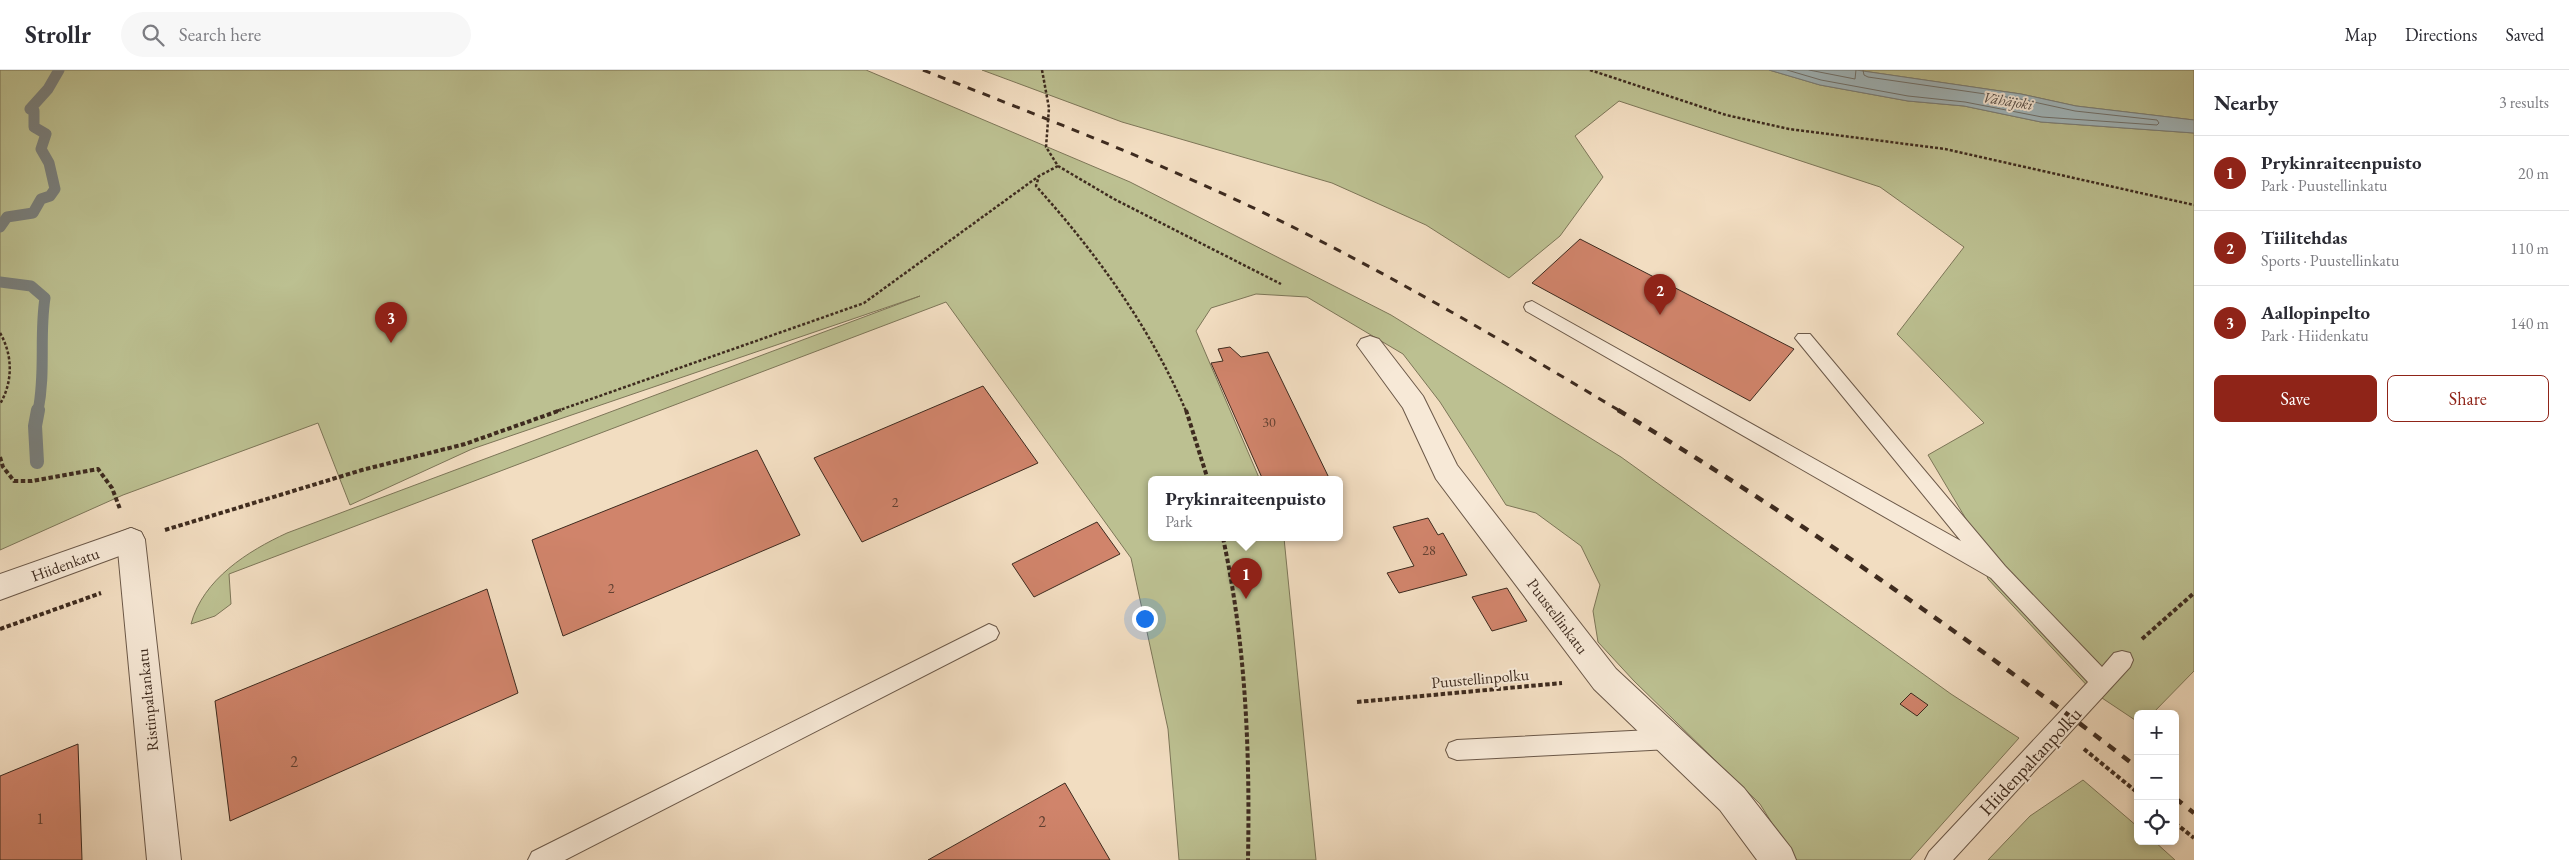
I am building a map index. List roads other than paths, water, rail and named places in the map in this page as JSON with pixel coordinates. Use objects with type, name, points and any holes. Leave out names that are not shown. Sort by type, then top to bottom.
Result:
[{"type":"street","name":"Puustellinkatu","points":[[1370,345],[1414,403],[1446,471],[1605,678],[1732,799],[1779,860]]},
{"type":"street","name":"Ristinpaltankatu","points":[[131,540],[164,860]]},
{"type":"street","name":"Hiidenkatu","points":[[0,587],[131,540]]},
{"type":"lane","points":[[1532,308],[1998,572]]},
{"type":"lane","points":[[1804,338],[1998,572],[2102,682]]},
{"type":"lane","points":[[540,860],[989,633]]},
{"type":"lane","name":"Hiidenpaltanpolku","points":[[1937,860],[2122,660]]},
{"type":"lane","points":[[1457,750],[1670,739]]},
{"type":"water","name":"Vähäjoki","points":[[1769,70],[1856,70],[2021,94],[2076,106],[2194,120],[2194,133],[2041,122],[1964,106],[1908,101],[1820,85]]},
{"type":"waterway","points":[[0,227],[7,217],[33,213],[41,199],[50,196],[55,189],[49,163],[41,149],[46,134],[34,127],[34,111],[30,109],[48,89],[59,70]]},
{"type":"waterway","points":[[0,282],[31,286],[45,298],[42,326],[42,382],[38,411]]},
{"type":"waterway","points":[[37,462],[35,426],[38,410]]},
{"type":"railway","points":[[923,70],[1136,156],[1262,212],[1398,282],[1620,411]]},
{"type":"railway","points":[[1618,410],[1818,537],[2012,673],[2134,765]]},
{"type":"railway","points":[[2178,800],[2194,813]]},
{"type":"place","name":"Tiilitehdas","points":[[1660,315]]},
{"type":"place","name":"Aallopinpelto","points":[[391,343]]},
{"type":"place","name":"Prykinraiteenpuisto","points":[[1246,599]]}]
